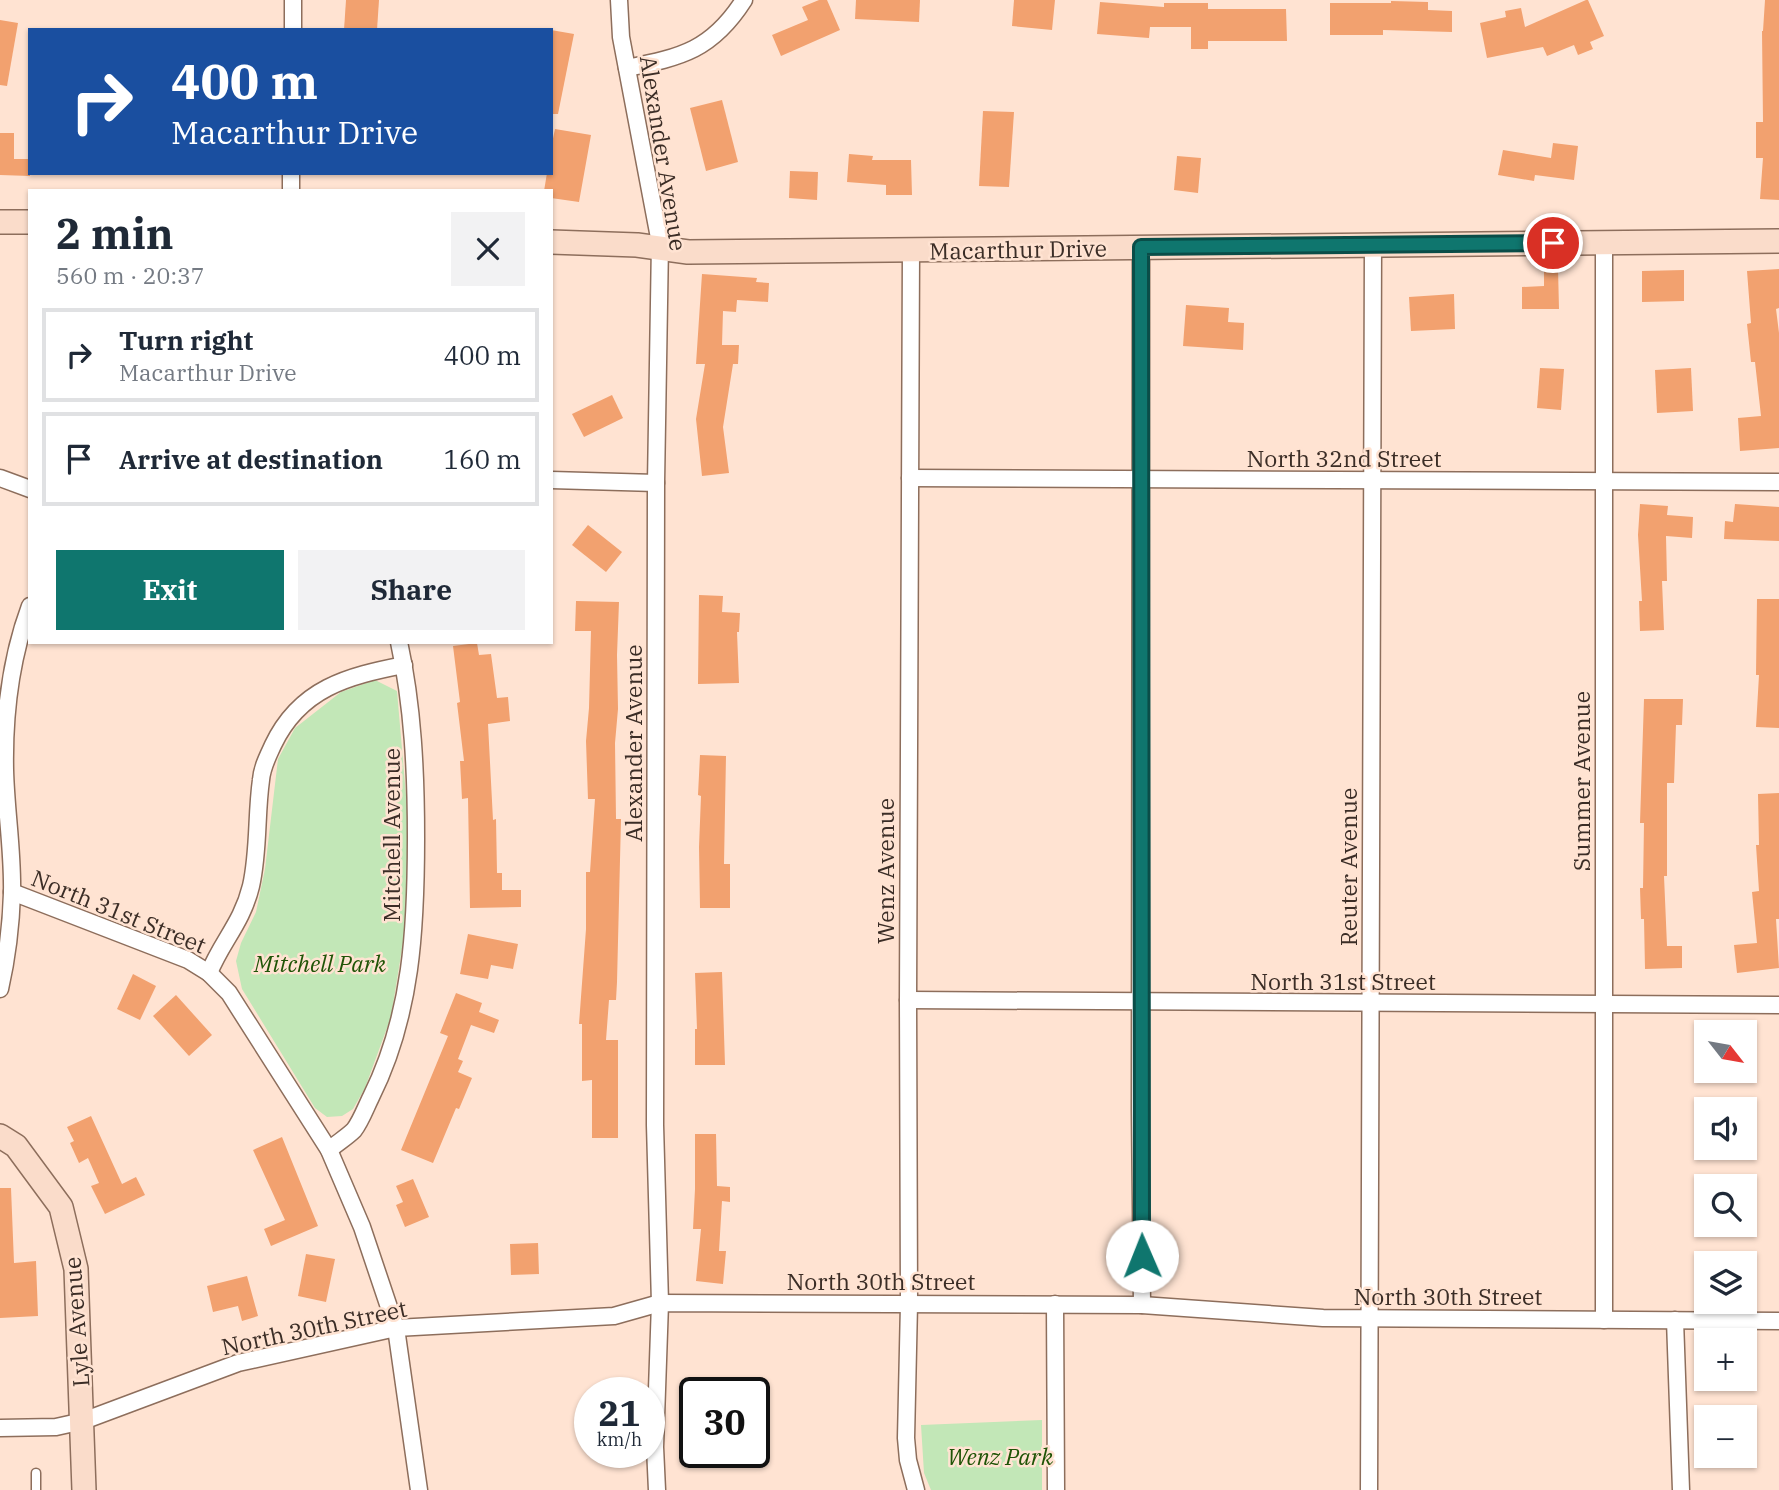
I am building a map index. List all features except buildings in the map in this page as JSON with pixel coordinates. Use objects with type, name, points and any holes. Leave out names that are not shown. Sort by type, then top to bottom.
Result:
[{"type":"main road","points":[[0,222],[28,222]]},
{"type":"main road","name":"Macarthur Drive","points":[[553,242],[637,245],[688,252],[1779,241]]},
{"type":"main road","name":"Lyle Avenue","points":[[0,1136],[16,1146],[61,1207],[76,1269],[83,1421],[83,1490]]},
{"type":"street","points":[[293,0],[293,28]]},
{"type":"street","name":"Alexander Avenue","points":[[619,0],[621,37],[659,248],[654,1125],[660,1303],[655,1447],[657,1490]]},
{"type":"street","points":[[627,68],[672,59],[703,44],[717,34],[744,0]]},
{"type":"street","name":"Summer Avenue","points":[[1604,242],[1604,1320]]},
{"type":"street","name":"Reuter Avenue","points":[[1369,1490],[1373,245]]},
{"type":"street","points":[[1141,247],[1142,1305]]},
{"type":"street","name":"Wenz Avenue","points":[[911,250],[909,1304],[906,1438],[908,1460],[916,1490]]},
{"type":"street","points":[[0,478],[28,488]]},
{"type":"street","name":"North 32nd Street","points":[[909,478],[1779,482]]},
{"type":"street","points":[[553,480],[656,483]]},
{"type":"street","points":[[0,989],[8,950],[12,892],[5,770],[6,729],[17,652],[28,613]]},
{"type":"street","name":"Mitchell Avenue","points":[[329,1150],[355,1129],[379,1081],[401,1014],[410,976],[416,905],[416,797],[412,720],[399,644]]},
{"type":"street","points":[[404,665],[344,679],[323,689],[294,713],[280,731],[266,760],[261,778],[257,855],[245,907],[209,973],[229,993],[329,1150],[344,1182],[396,1328],[419,1490]]},
{"type":"street","name":"North 31st Street","points":[[12,892],[188,960],[209,973]]},
{"type":"street","name":"North 31st Street","points":[[908,1000],[1779,1005]]},
{"type":"street","name":"North 30th Street","points":[[0,1428],[57,1427],[83,1421],[238,1363],[396,1328],[614,1316],[660,1303],[1142,1305],[1323,1318],[1779,1321]]},
{"type":"street","points":[[1055,1304],[1056,1490]]},
{"type":"street","points":[[1675,1320],[1681,1490]]},
{"type":"lane","points":[[36,1473],[36,1490]]},
{"type":"green space","name":"Mitchell Park","points":[[375,680],[397,691],[407,807],[410,899],[391,1017],[365,1088],[353,1109],[342,1116],[327,1117],[315,1108],[242,989],[236,961],[241,943],[256,912],[265,869],[278,759],[295,728],[341,692]]},
{"type":"green space","name":"Wenz Park","points":[[1042,1420],[1042,1490],[931,1490],[924,1473],[921,1425]]},
{"type":"route","points":[[1142,1256],[1141,247],[1553,243]]}]
